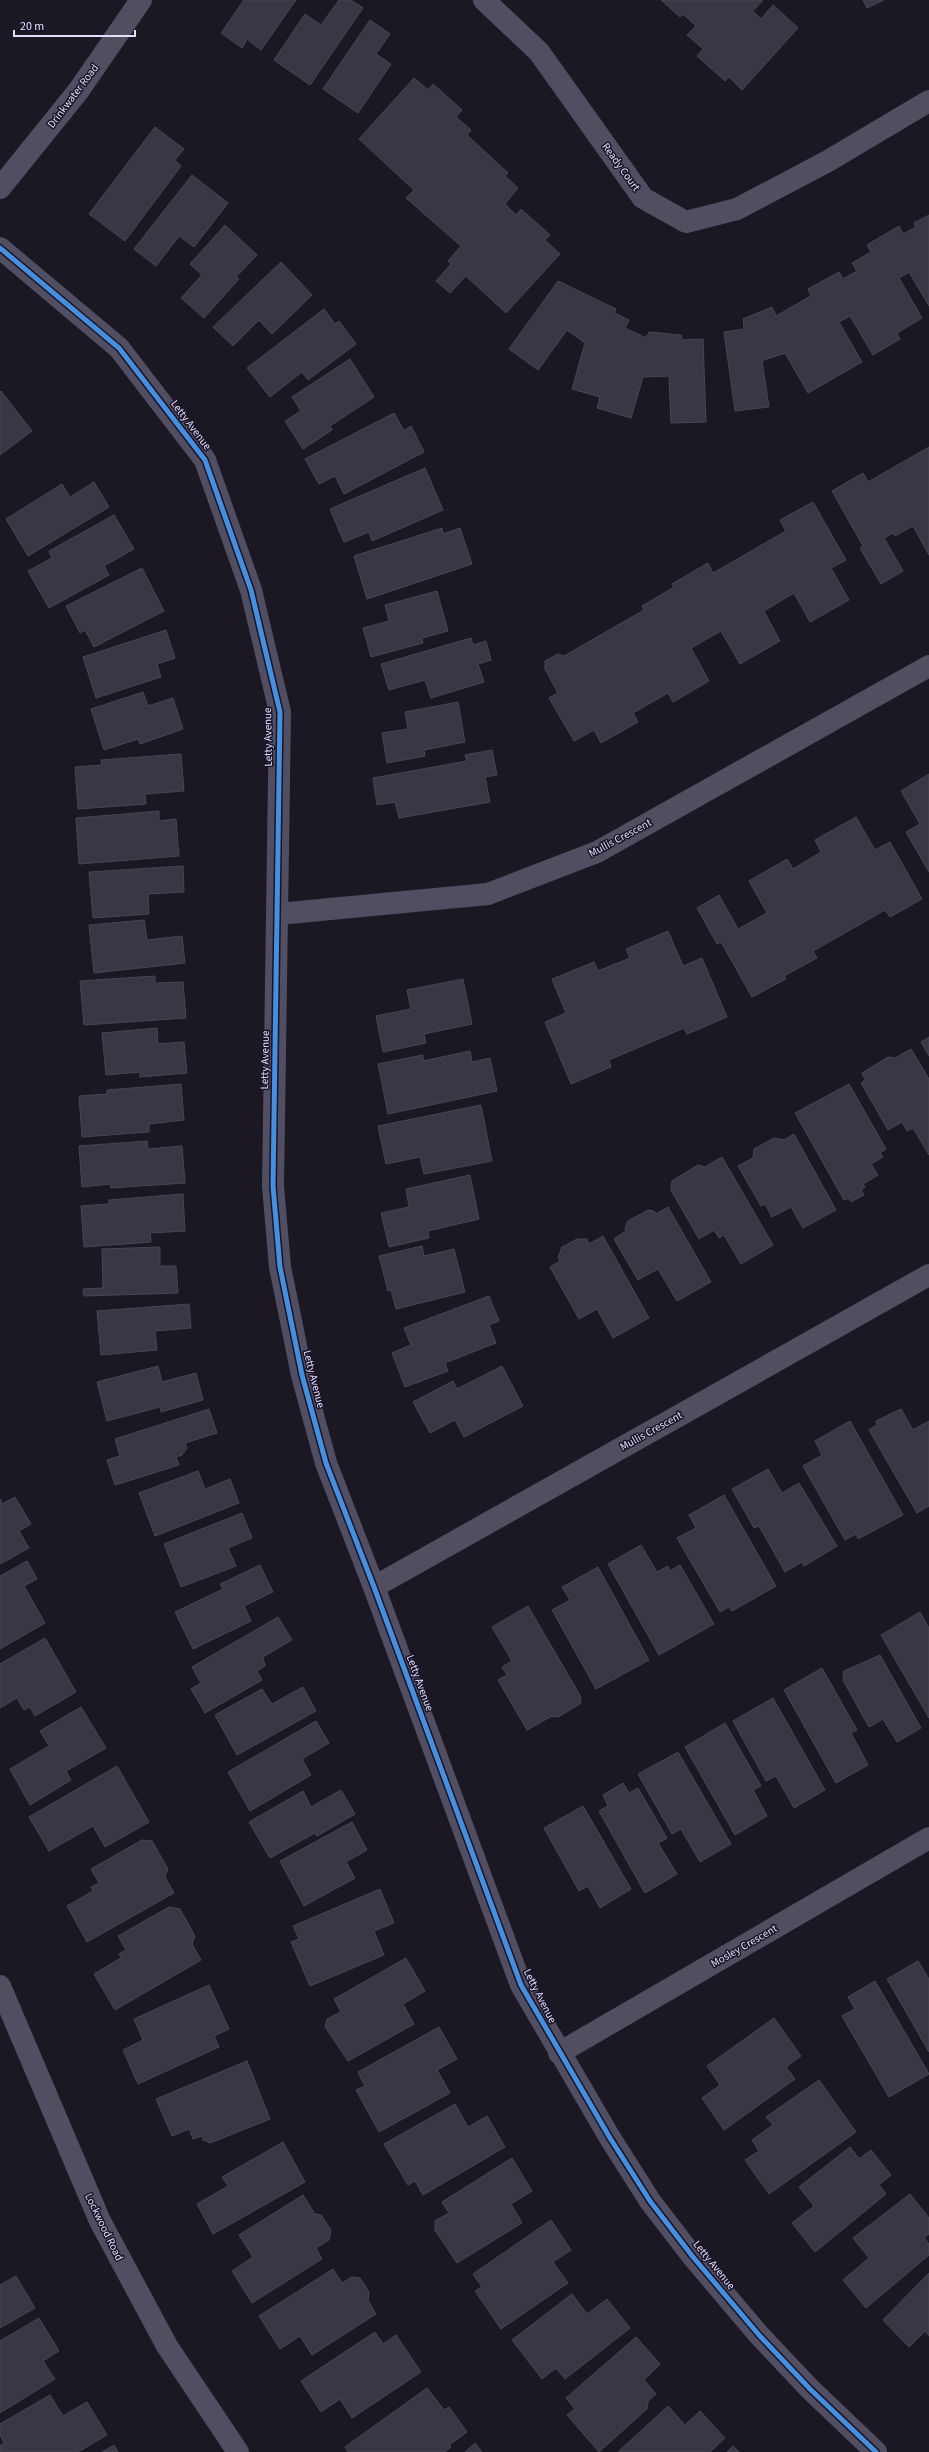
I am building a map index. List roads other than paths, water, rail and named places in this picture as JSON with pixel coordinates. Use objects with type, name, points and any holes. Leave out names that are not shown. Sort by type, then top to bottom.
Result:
[{"type":"street","name":"Drinkwater Road","points":[[0,188],[79,90],[141,0]]},
{"type":"street","name":"Ready Court","points":[[484,0],[539,52],[644,198],[686,222],[737,209],[828,161],[929,101]]},
{"type":"street","name":"Letty Avenue","points":[[0,248],[119,348],[205,460],[251,590],[280,712],[273,1186],[280,1268],[302,1375],[326,1463],[374,1586],[521,1985],[559,2053],[646,2194],[693,2257],[764,2341],[810,2389],[876,2452]]},
{"type":"street","name":"Mullis Crescent","points":[[278,914],[488,894],[496,891],[596,852],[929,666]]},
{"type":"street","name":"Mullis Crescent","points":[[374,1586],[929,1275]]},
{"type":"street","name":"Mosley Crescent","points":[[559,2053],[929,1838]]},
{"type":"street","name":"Lockwood Road","points":[[0,1986],[100,2221],[167,2346],[238,2452]]}]
